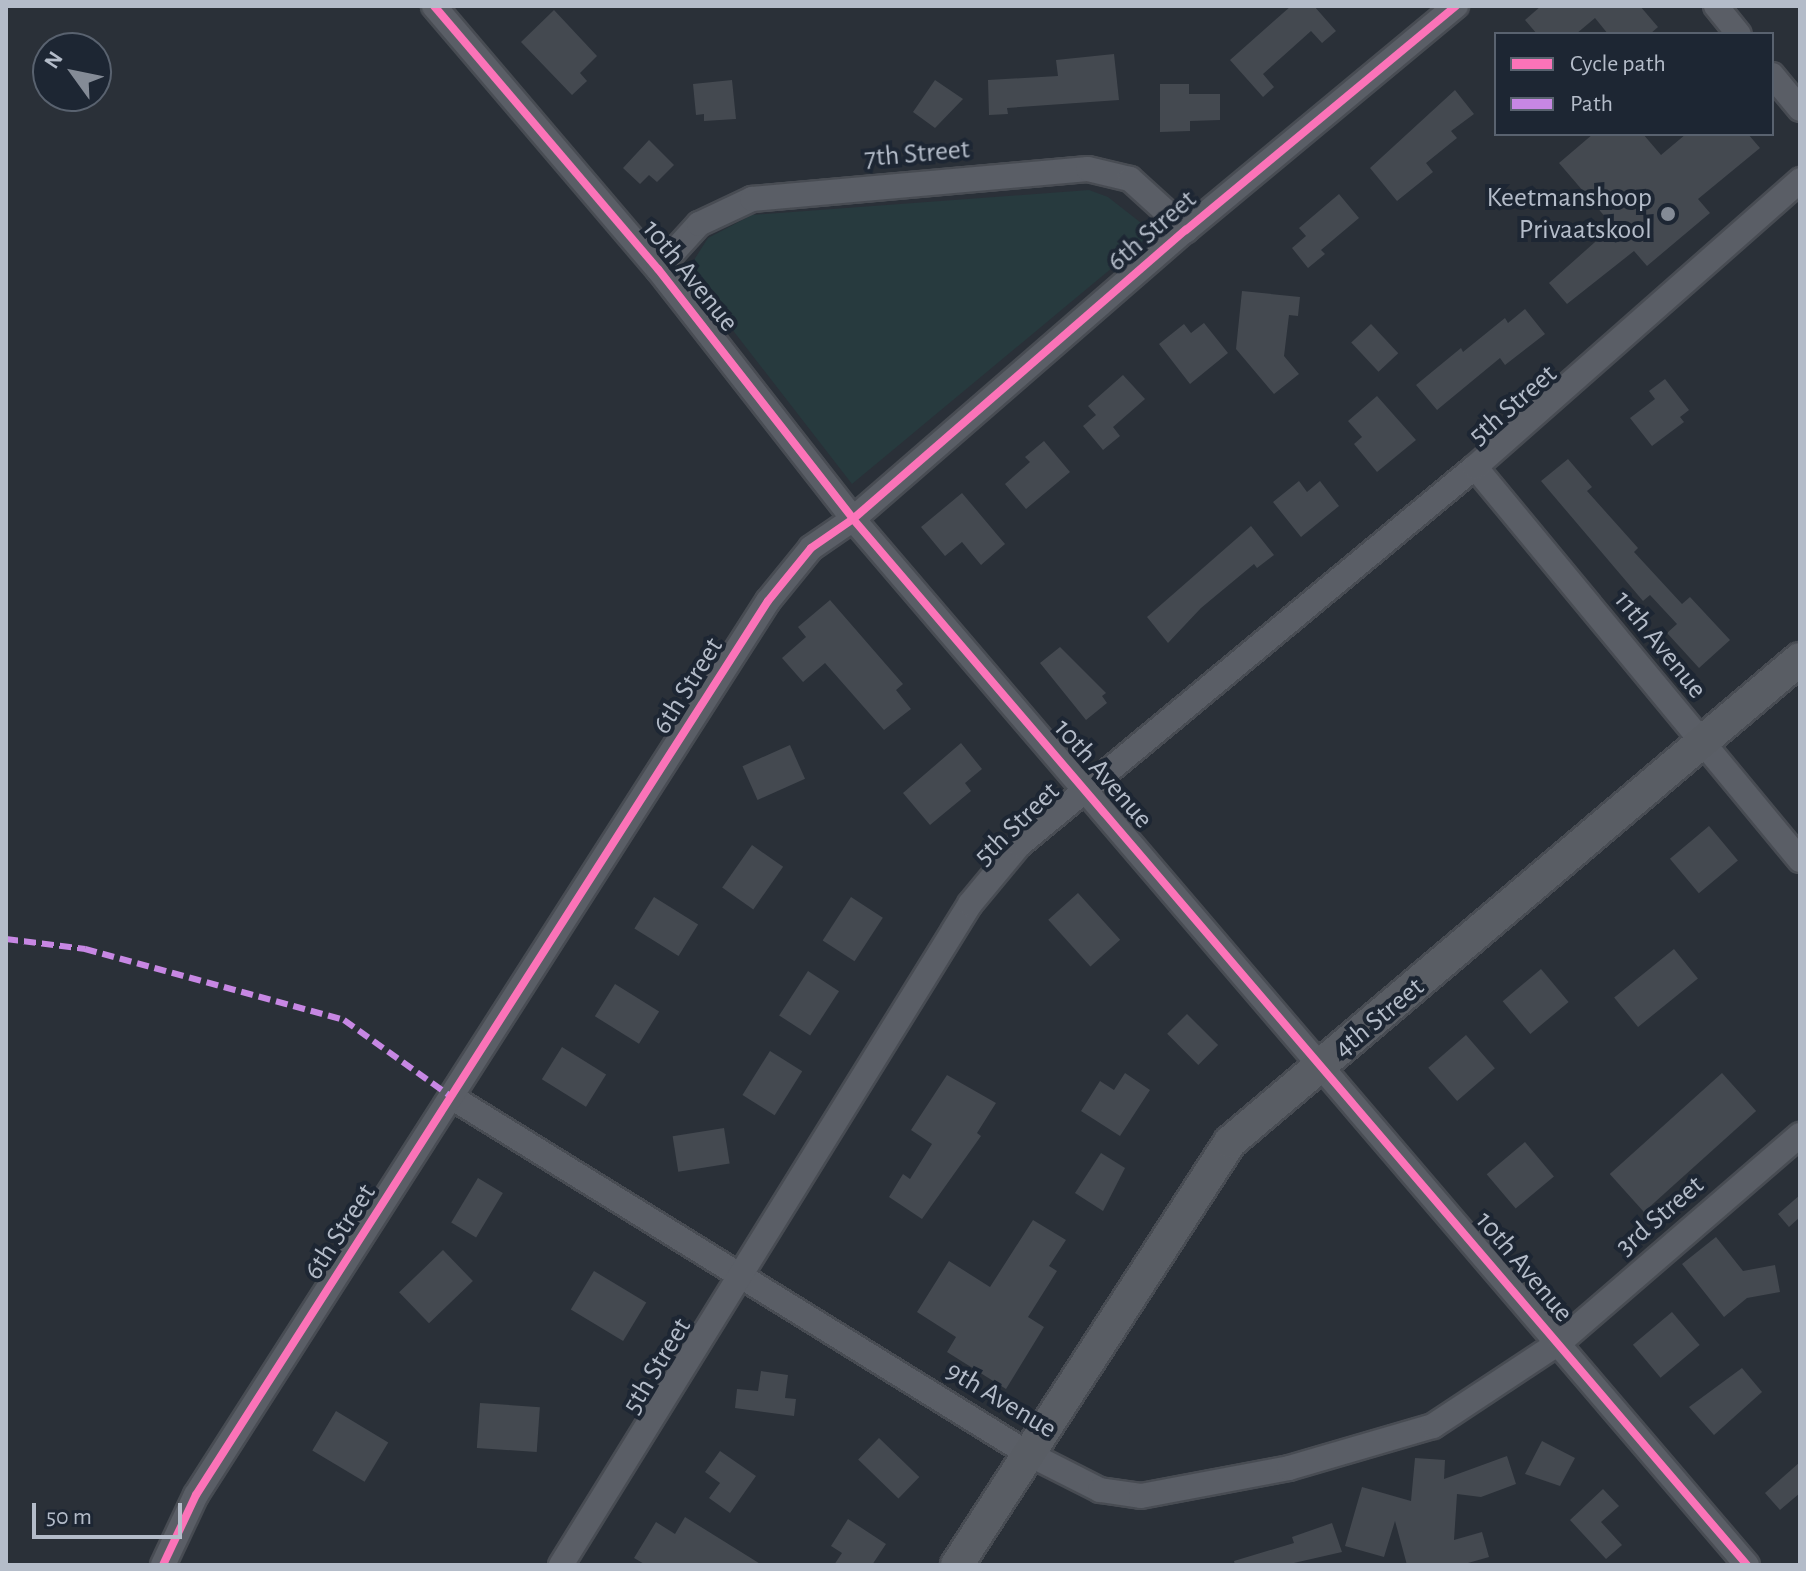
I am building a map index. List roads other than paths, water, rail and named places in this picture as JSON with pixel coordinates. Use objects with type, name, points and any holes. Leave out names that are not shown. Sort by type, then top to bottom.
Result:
[{"type":"street","name":"10th Avenue","points":[[434,6],[658,269],[853,519],[1324,1065],[1747,1565]]},
{"type":"street","name":"6th Street","points":[[163,1565],[196,1495],[453,1098],[768,601],[811,548],[853,519],[1186,230],[1456,6]]},
{"type":"street","points":[[1716,6],[1737,32]]},
{"type":"street","points":[[1774,77],[1800,109]]},
{"type":"street","name":"7th Street","points":[[658,269],[699,224],[752,199],[1088,169],[1130,179],[1186,230]]},
{"type":"street","name":"5th Street","points":[[561,1565],[970,904],[1019,845],[1475,467],[1800,180]]},
{"type":"street","name":"11th Avenue","points":[[1475,467],[1800,860]]},
{"type":"street","name":"4th Street","points":[[957,1565],[1212,1165],[1254,1119],[1324,1065],[1800,659]]},
{"type":"street","name":"9th Avenue","points":[[453,1098],[1027,1453],[1100,1490],[1141,1496],[1183,1491],[1289,1468],[1433,1426],[1560,1342]]},
{"type":"street","name":"3rd Street","points":[[1560,1342],[1800,1135]]},
{"type":"place","name":"Keetmanshoop Privaatskool","points":[[1668,214]]}]
